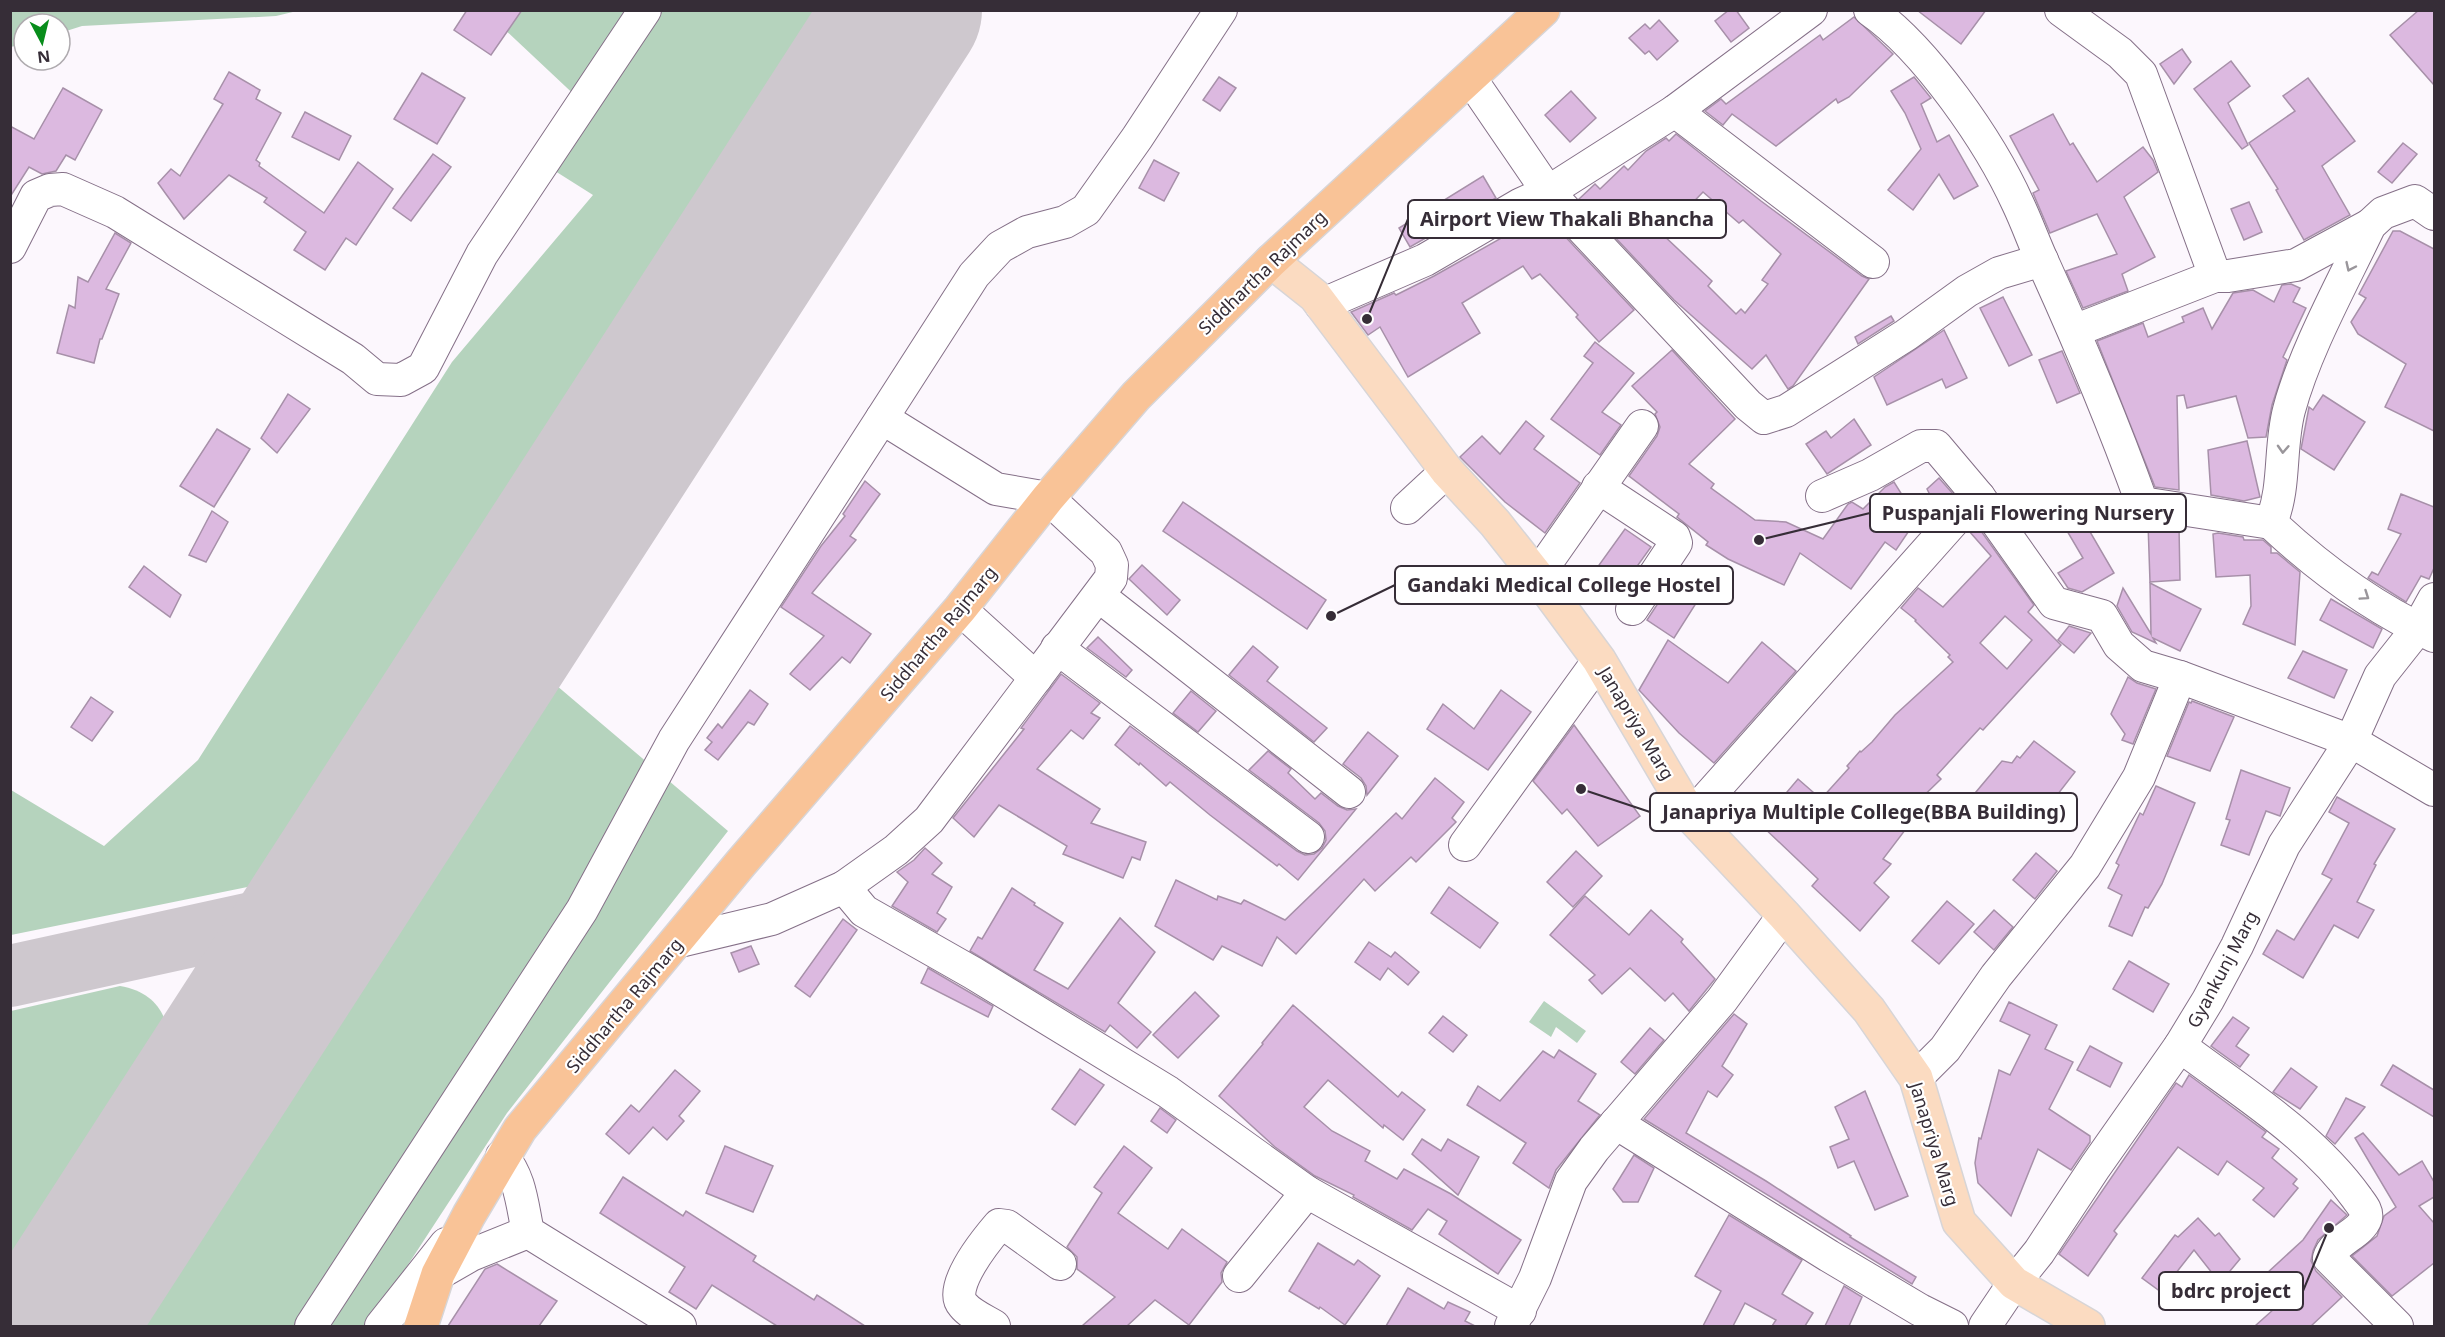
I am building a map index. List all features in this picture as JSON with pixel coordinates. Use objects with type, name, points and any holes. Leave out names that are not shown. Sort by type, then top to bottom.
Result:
[{"type":"highway","name":"Siddhartha Rajmarg","points":[[421,1326],[438,1274],[502,1156],[520,1129],[741,862],[960,609],[1048,498],[1136,396],[1271,261],[1543,10]]},
{"type":"main road","name":"Janapriya Marg","points":[[1271,261],[1315,297],[1447,471],[1495,523],[1537,576],[1599,660],[1691,816],[1869,1010],[1916,1078],[1959,1222],[2014,1283],[2088,1326]]},
{"type":"street","points":[[10,247],[36,196],[50,190],[63,189],[115,212],[353,359],[377,379],[401,380],[423,368],[482,254],[645,10]]},
{"type":"street","points":[[311,1326],[582,910],[674,740],[974,275],[1000,247],[1027,232],[1065,222],[1086,210],[1137,138],[1221,10]]},
{"type":"street","points":[[1321,305],[1425,260],[1521,204],[1548,192],[1675,111],[1811,10]]},
{"type":"street","points":[[1870,10],[1886,22],[1929,67],[1978,133],[2018,202],[2119,439],[2142,503],[2271,523],[2314,561],[2382,608],[2426,632]]},
{"type":"street","points":[[2061,10],[2120,53],[2141,74],[2215,276]]},
{"type":"street","points":[[1470,78],[1548,192],[1748,405],[1764,418],[1786,411],[1999,273],[2042,260]]},
{"type":"street","points":[[1675,111],[1873,262]]},
{"type":"street","points":[[2074,331],[2215,276],[2296,265],[2370,225],[2383,213],[2415,201],[2434,214]]},
{"type":"street","points":[[2271,523],[2278,506],[2283,471],[2282,449],[2292,400],[2303,367],[2370,225]]},
{"type":"street","points":[[676,942],[772,919],[844,887],[896,850],[929,820],[1111,578],[1112,565],[1106,552],[1048,498],[996,489],[882,418]]},
{"type":"street","points":[[1537,576],[1642,426]]},
{"type":"street","points":[[1822,496],[1870,475],[1921,446],[1936,446],[1979,497],[2054,603],[2102,616],[2119,645],[2143,666],[2180,677],[2351,741],[2434,790]]},
{"type":"street","points":[[1407,508],[1447,471]]},
{"type":"street","points":[[1599,488],[1674,537],[1676,543],[1632,609]]},
{"type":"street","points":[[1691,816],[1957,517],[1979,497]]},
{"type":"street","points":[[1099,596],[1349,792]]},
{"type":"street","name":"Gyankunj Marg","points":[[1985,1326],[2014,1283],[2039,1252],[2180,1046],[2237,946],[2284,844],[2351,741],[2380,676],[2426,632],[2434,599]]},
{"type":"street","points":[[960,609],[1036,678]]},
{"type":"street","points":[[1057,648],[1308,837]]},
{"type":"street","points":[[1465,845],[1599,660]]},
{"type":"street","points":[[1916,1078],[1945,1049],[1996,976],[2085,866],[2139,777],[2180,677]]},
{"type":"street","points":[[844,887],[864,911],[973,973],[1168,1092],[1307,1192],[1515,1319],[1535,1278],[1571,1181],[1616,1122],[1722,1000],[1784,915]]},
{"type":"street","points":[[2180,1046],[2291,1130],[2339,1173],[2365,1210],[2366,1218],[2331,1251],[2330,1258],[2397,1326]]},
{"type":"street","points":[[1616,1122],[1849,1268],[1952,1326]]},
{"type":"street","points":[[502,1156],[512,1167],[520,1190],[528,1232],[680,1326]]},
{"type":"street","points":[[1239,1276],[1307,1192]]},
{"type":"street","points":[[381,1326],[469,1215]]},
{"type":"street","points":[[993,1326],[963,1305],[958,1297],[960,1284],[967,1270],[999,1225],[1007,1226],[1060,1264]]},
{"type":"street","points":[[438,1274],[496,1243],[528,1232]]},
{"type":"green space","points":[[11,10],[297,10],[276,16],[82,26],[72,29],[72,12],[12,12],[11,47]]},
{"type":"green space","points":[[485,11],[835,11],[262,884],[11,935],[11,790],[104,846],[198,760],[452,362],[593,195],[555,171],[582,102]]},
{"type":"green space","points":[[543,674],[728,831],[507,1113],[368,1326],[122,1326]]},
{"type":"green space","points":[[120,986],[132,989],[152,1000],[164,1017],[170,1050],[11,1297],[11,1011]]},
{"type":"green space","points":[[1544,1001],[1586,1031],[1577,1043],[1556,1027],[1551,1037],[1529,1022]]},
{"type":"building","points":[[467,10],[522,10],[491,55],[454,30]]},
{"type":"building","points":[[1729,10],[1736,10],[1749,28],[1731,42],[1715,21]]},
{"type":"building","points":[[1917,10],[1986,10],[1961,44]]},
{"type":"building","points":[[2419,10],[2434,10],[2434,85],[2390,35]]},
{"type":"building","points":[[1854,17],[1893,54],[1849,97],[1838,103],[1836,99],[1776,146],[1732,114],[1723,125],[1705,111],[1721,99],[1726,104],[1820,35],[1823,40]]},
{"type":"building","points":[[1659,20],[1678,41],[1657,60],[1649,51],[1645,54],[1629,38],[1645,24],[1650,29]]},
{"type":"building","points":[[2182,49],[2191,62],[2174,84],[2160,64]]},
{"type":"building","points":[[2231,61],[2250,86],[2228,103],[2248,145],[2242,149],[2194,89]]},
{"type":"building","points":[[229,72],[260,90],[256,99],[281,113],[256,160],[260,163],[259,166],[324,213],[358,162],[393,189],[356,245],[346,238],[325,270],[294,250],[306,232],[264,202],[267,198],[229,175],[184,219],[158,183],[171,169],[180,176],[223,104],[214,99]]},
{"type":"building","points":[[422,73],[465,98],[437,144],[394,119]]},
{"type":"building","points":[[1219,77],[1236,88],[1220,111],[1203,100]]},
{"type":"building","points":[[1914,77],[1931,98],[1921,104],[1937,142],[1949,135],[1978,186],[1954,199],[1939,174],[1913,210],[1888,190],[1921,149],[1905,113],[1891,91]]},
{"type":"building","points":[[2308,78],[2355,141],[2322,166],[2350,215],[2304,240],[2276,190],[2278,189],[2249,143],[2295,111],[2283,96]]},
{"type":"building","points":[[63,88],[102,110],[75,160],[66,155],[56,171],[42,174],[29,167],[10,197],[10,126],[34,139]]},
{"type":"building","points":[[1571,91],[1596,118],[1570,142],[1545,115]]},
{"type":"building","points":[[305,112],[351,136],[339,160],[292,137]]},
{"type":"building","points":[[2053,114],[2070,145],[2073,143],[2097,182],[2143,147],[2153,160],[2158,172],[2124,197],[2155,257],[2122,274],[2128,291],[2083,308],[2066,271],[2117,254],[2097,214],[2050,233],[2033,193],[2039,190],[2010,136]]},
{"type":"building","points":[[1676,134],[1761,201],[1869,279],[1793,386],[1788,389],[1766,355],[1752,369],[1674,300],[1579,199],[1595,184],[1600,189],[1624,166],[1628,170],[1646,151],[1666,138],[1669,141]],"holes":[[[1703,192],[1739,223],[1743,220],[1781,254],[1762,280],[1768,284],[1745,313],[1741,309],[1736,314],[1708,286],[1712,281],[1644,217],[1657,202],[1678,218]]]},
{"type":"building","points":[[2403,143],[2417,154],[2392,183],[2378,172]]},
{"type":"building","points":[[433,154],[451,167],[411,221],[393,208]]},
{"type":"building","points":[[1154,160],[1179,173],[1164,201],[1139,188]]},
{"type":"building","points":[[1483,176],[1496,198],[1410,247],[1399,228]]},
{"type":"building","points":[[2249,202],[2262,232],[2244,240],[2231,209]]},
{"type":"building","points":[[1544,214],[1634,310],[1599,342],[1576,317],[1578,315],[1540,274],[1532,279],[1523,266],[1462,303],[1480,333],[1408,377],[1380,327],[1368,335],[1351,312],[1394,293],[1396,295],[1434,276]]},
{"type":"building","points":[[2393,231],[2400,231],[2434,249],[2434,431],[2385,407],[2406,364],[2358,334],[2351,322],[2366,298],[2359,294]]},
{"type":"building","points":[[115,233],[131,243],[106,289],[119,294],[102,339],[100,339],[94,363],[57,353],[69,305],[75,308],[78,277],[88,282]]},
{"type":"building","points":[[2291,284],[2300,288],[2293,302],[2306,308],[2283,357],[2287,360],[2272,405],[2266,437],[2248,438],[2236,396],[2187,408],[2184,395],[2177,396],[2179,490],[2155,487],[2097,341],[2143,323],[2148,337],[2184,322],[2182,317],[2203,308],[2212,329],[2233,293],[2253,290],[2274,302],[2282,285]]},
{"type":"building","points":[[2003,297],[2032,355],[2009,366],[1980,308]]},
{"type":"building","points":[[1891,316],[1894,321],[1858,344],[1855,337]]},
{"type":"building","points":[[1944,330],[1967,378],[1946,388],[1942,379],[1887,405],[1874,377]]},
{"type":"building","points":[[1595,342],[1634,373],[1602,412],[1621,425],[1600,455],[1551,419],[1593,363],[1584,356]]},
{"type":"building","points":[[1672,350],[1735,419],[1689,464],[1714,484],[1711,488],[1755,520],[1786,522],[1823,539],[1848,504],[1852,502],[1863,509],[1885,487],[1894,482],[1917,519],[1896,550],[1885,542],[1851,589],[1800,553],[1784,585],[1728,559],[1706,545],[1708,542],[1677,517],[1679,514],[1629,476],[1657,436],[1660,427],[1655,414],[1657,412],[1632,386]]},
{"type":"building","points":[[2062,351],[2080,393],[2057,403],[2039,360]]},
{"type":"building","points":[[288,394],[310,409],[277,453],[261,438]]},
{"type":"building","points":[[2323,395],[2365,422],[2334,470],[2301,449],[2309,407],[2313,410]]},
{"type":"building","points":[[1854,419],[1871,445],[1827,474],[1806,444],[1826,431],[1831,438]]},
{"type":"building","points":[[1526,421],[1544,436],[1534,449],[1580,483],[1545,533],[1505,502],[1460,457],[1482,436],[1500,454]]},
{"type":"building","points":[[217,429],[250,449],[214,507],[180,486]]},
{"type":"building","points":[[2247,441],[2260,497],[2244,501],[2211,495],[2208,450]]},
{"type":"building","points":[[1939,478],[1954,495],[1938,511],[1927,489]]},
{"type":"building","points":[[865,481],[880,494],[850,536],[856,540],[812,593],[871,634],[850,663],[842,657],[810,690],[790,674],[824,636],[781,607],[821,546],[845,516],[843,514]]},
{"type":"building","points":[[2401,494],[2434,507],[2434,568],[2429,579],[2421,576],[2406,602],[2368,578],[2372,572],[2378,575],[2401,534],[2388,529]]},
{"type":"building","points":[[1183,502],[1326,600],[1307,629],[1163,531]]},
{"type":"building","points":[[2088,502],[2097,518],[2086,525],[2114,573],[2082,592],[2068,588],[2058,573],[2083,558],[2060,519]]},
{"type":"building","points":[[212,511],[228,522],[206,562],[189,555]]},
{"type":"building","points":[[2148,523],[2179,527],[2180,580],[2150,582]]},
{"type":"building","points":[[1976,524],[2034,605],[2028,612],[2061,645],[1983,730],[1980,728],[1937,775],[1941,779],[1904,815],[1912,821],[1883,859],[1891,864],[1874,883],[1889,897],[1860,931],[1812,886],[1818,879],[1760,824],[1798,779],[1821,799],[1849,768],[1847,766],[1860,751],[1872,742],[1895,715],[1953,662],[1948,657],[1950,655],[1901,608],[1918,588],[1943,607],[1991,556],[1969,531]],"holes":[[[2005,616],[2032,640],[2007,669],[1980,643]]]},
{"type":"building","points":[[1625,529],[1651,547],[1615,597],[1589,579]]},
{"type":"building","points":[[2213,534],[2243,537],[2244,540],[2263,540],[2271,547],[2271,553],[2277,553],[2300,572],[2295,645],[2243,624],[2251,606],[2250,575],[2216,577]]},
{"type":"building","points":[[1142,565],[1180,600],[1167,615],[1129,579]]},
{"type":"building","points":[[144,566],[181,595],[170,617],[129,587]]},
{"type":"building","points":[[2150,583],[2201,609],[2180,651],[2153,638],[2156,643],[2132,632],[2117,606],[2123,588],[2151,634]]},
{"type":"building","points":[[1684,586],[1700,597],[1674,638],[1647,620],[1668,588],[1679,595]]},
{"type":"building","points":[[2331,599],[2382,629],[2373,648],[2320,620]]},
{"type":"building","points":[[2069,626],[2091,633],[2074,653],[2058,640]]},
{"type":"building","points":[[1098,637],[1132,670],[1126,677],[1087,648]]},
{"type":"building","points":[[1668,640],[1728,683],[1762,642],[1796,671],[1714,763],[1679,733],[1639,690]]},
{"type":"building","points":[[1253,646],[1278,667],[1267,681],[1327,728],[1314,742],[1229,675]]},
{"type":"building","points":[[2303,651],[2347,670],[2334,698],[2288,678]]},
{"type":"building","points":[[1061,674],[1100,703],[1091,713],[1100,718],[1083,739],[1071,730],[1037,769],[1100,809],[1091,823],[1146,842],[1140,860],[1132,857],[1123,878],[1063,854],[1067,846],[999,805],[974,837],[953,818],[1024,729],[1021,728]]},
{"type":"building","points":[[2128,677],[2137,683],[2156,689],[2133,744],[2122,740],[2125,734],[2111,714]]},
{"type":"building","points":[[750,690],[768,704],[754,725],[748,722],[718,760],[705,750],[712,742],[707,738],[718,724],[722,728]]},
{"type":"building","points":[[1501,690],[1531,712],[1488,770],[1427,729],[1443,704],[1474,729]]},
{"type":"building","points":[[1191,691],[1216,711],[1198,732],[1173,713]]},
{"type":"building","points":[[91,697],[113,712],[92,741],[71,727]]},
{"type":"building","points":[[2192,701],[2234,717],[2210,771],[2167,756],[2189,702]]},
{"type":"building","points":[[1574,725],[1640,816],[1598,846],[1567,809],[1562,814],[1533,781]]},
{"type":"building","points":[[1130,726],[1305,855],[1314,854],[1322,848],[1326,840],[1325,831],[1319,823],[1249,770],[1268,751],[1291,769],[1288,773],[1315,799],[1321,793],[1338,806],[1347,810],[1356,809],[1298,880],[1210,815],[1170,782],[1166,786],[1115,745]]},
{"type":"building","points":[[1368,732],[1398,756],[1367,795],[1366,786],[1361,778],[1343,764]]},
{"type":"building","points":[[2034,741],[2075,772],[2054,799],[2063,805],[2048,825],[2010,798],[2000,811],[1976,792],[2002,761],[2012,763],[2017,756],[2020,758]]},
{"type":"building","points":[[2241,770],[2290,788],[2280,816],[2266,811],[2249,855],[2221,845],[2230,820],[2226,819]]},
{"type":"building","points":[[1435,778],[1464,802],[1452,818],[1456,822],[1416,862],[1411,857],[1375,891],[1364,879],[1296,954],[1277,937],[1262,966],[1222,946],[1213,960],[1155,926],[1176,880],[1217,900],[1218,896],[1241,904],[1244,900],[1285,920],[1396,813],[1402,819]]},
{"type":"building","points":[[2156,786],[2195,803],[2162,884],[2148,908],[2145,907],[2132,936],[2109,926],[2122,895],[2108,888],[2119,865],[2116,863],[2140,813],[2143,815]]},
{"type":"building","points":[[2337,797],[2395,829],[2374,864],[2376,865],[2357,902],[2374,910],[2358,938],[2334,925],[2303,978],[2263,954],[2277,930],[2294,940],[2332,879],[2322,874],[2349,823],[2329,812]]},
{"type":"building","points":[[925,848],[942,863],[932,874],[952,887],[937,913],[946,919],[937,932],[892,906],[908,882],[897,872],[914,860]]},
{"type":"building","points":[[1576,851],[1602,876],[1573,907],[1547,882]]},
{"type":"building","points":[[2036,853],[2057,871],[2035,899],[2013,880]]},
{"type":"building","points":[[1449,887],[1498,923],[1480,948],[1431,913]]},
{"type":"building","points":[[1012,888],[1063,923],[1034,970],[1068,989],[1120,918],[1155,952],[1118,1003],[1151,1032],[1137,1048],[1110,1025],[1105,1032],[970,951],[978,937],[982,939]]},
{"type":"building","points":[[1585,896],[1629,935],[1651,910],[1683,939],[1681,942],[1715,979],[1689,1011],[1673,993],[1665,1001],[1630,968],[1602,994],[1589,980],[1595,975],[1550,935]]},
{"type":"building","points":[[1947,901],[1974,924],[1939,964],[1912,941]]},
{"type":"building","points":[[1994,910],[2013,927],[1994,950],[1974,932]]},
{"type":"building","points":[[843,919],[857,930],[810,997],[795,986]]},
{"type":"building","points":[[1369,942],[1391,957],[1395,952],[1419,972],[1408,985],[1388,968],[1380,980],[1355,962]]},
{"type":"building","points":[[751,946],[759,964],[739,972],[731,953]]},
{"type":"building","points":[[2129,961],[2169,984],[2153,1012],[2113,989]]},
{"type":"building","points":[[928,968],[993,1006],[988,1017],[921,983]]},
{"type":"building","points":[[1195,992],[1219,1016],[1178,1058],[1153,1035]]},
{"type":"building","points":[[2009,1002],[2057,1025],[2045,1049],[2073,1062],[2049,1109],[2090,1136],[2090,1142],[2071,1170],[2038,1149],[2011,1216],[1978,1183],[1975,1163],[1979,1138],[1981,1139],[1999,1070],[2010,1075],[2030,1035],[2000,1021]]},
{"type":"building","points":[[1293,1005],[1398,1097],[1402,1092],[1425,1110],[1403,1140],[1384,1125],[1383,1128],[1328,1080],[1304,1107],[1332,1131],[1370,1151],[1365,1161],[1397,1179],[1404,1169],[1451,1194],[1521,1240],[1498,1274],[1439,1234],[1447,1221],[1428,1209],[1412,1230],[1353,1197],[1354,1195],[1315,1176],[1275,1147],[1219,1096]]},
{"type":"building","points":[[1734,1014],[1747,1024],[1722,1066],[1733,1075],[1717,1097],[1708,1091],[1686,1133],[1916,1277],[1912,1284],[1644,1119]]},
{"type":"building","points":[[1443,1016],[1467,1035],[1453,1052],[1429,1033]]},
{"type":"building","points":[[2233,1017],[2249,1028],[2236,1046],[2249,1055],[2240,1067],[2211,1046]]},
{"type":"building","points":[[1650,1028],[1664,1040],[1635,1074],[1621,1062]]},
{"type":"building","points":[[2090,1046],[2122,1063],[2110,1087],[2077,1070]]},
{"type":"building","points":[[1559,1050],[1596,1074],[1578,1101],[1600,1115],[1556,1170],[1549,1188],[1513,1163],[1526,1143],[1467,1105],[1478,1086],[1500,1101],[1543,1051],[1554,1058]]},
{"type":"building","points":[[2393,1065],[2434,1090],[2434,1117],[2381,1085]]},
{"type":"building","points":[[2291,1068],[2317,1087],[2300,1109],[2273,1092]]},
{"type":"building","points":[[1080,1069],[1104,1085],[1075,1125],[1052,1109]]},
{"type":"building","points":[[675,1070],[700,1091],[679,1116],[684,1121],[667,1140],[653,1127],[629,1154],[606,1134],[631,1105],[639,1112]]},
{"type":"building","points":[[2189,1075],[2266,1132],[2262,1137],[2279,1149],[2272,1158],[2297,1179],[2293,1184],[2298,1188],[2274,1217],[2253,1200],[2264,1188],[2227,1161],[2218,1175],[2178,1147],[2114,1231],[2117,1234],[2088,1276],[2059,1254],[2176,1083],[2182,1087]]},
{"type":"building","points":[[1865,1091],[1908,1196],[1875,1210],[1854,1161],[1838,1168],[1830,1147],[1849,1139],[1835,1107]]},
{"type":"building","points":[[2346,1098],[2365,1107],[2335,1144],[2326,1136]]},
{"type":"building","points":[[1160,1108],[1176,1120],[1167,1133],[1151,1121]]},
{"type":"building","points":[[2363,1133],[2399,1175],[2422,1161],[2434,1182],[2434,1197],[2419,1206],[2434,1223],[2434,1263],[2392,1296],[2352,1256],[2377,1236],[2384,1216],[2396,1207],[2355,1138]]},
{"type":"building","points":[[1422,1139],[1441,1151],[1448,1139],[1479,1157],[1458,1195],[1412,1154]]},
{"type":"building","points":[[725,1146],[773,1166],[753,1212],[706,1193]]},
{"type":"building","points":[[1124,1146],[1152,1168],[1118,1213],[1168,1249],[1182,1229],[1227,1262],[1221,1273],[1222,1282],[1189,1325],[1155,1300],[1127,1326],[1082,1326],[1115,1297],[1077,1269],[1077,1257],[1067,1247],[1102,1193],[1094,1187]]},
{"type":"building","points":[[1634,1155],[1654,1168],[1638,1202],[1623,1202],[1613,1189]]},
{"type":"building","points":[[623,1177],[683,1216],[686,1211],[756,1256],[753,1261],[814,1300],[817,1295],[865,1326],[777,1326],[712,1285],[696,1309],[669,1292],[685,1267],[600,1213]]},
{"type":"building","points":[[2331,1200],[2347,1215],[2318,1240],[2311,1261],[2316,1271],[2342,1297],[2311,1326],[2255,1326],[2274,1309],[2253,1286],[2303,1240]]},
{"type":"building","points":[[1729,1215],[1802,1260],[1782,1294],[1813,1313],[1805,1326],[1772,1326],[1776,1320],[1745,1303],[1733,1326],[1703,1326],[1721,1291],[1695,1276]]},
{"type":"building","points":[[2198,1218],[2215,1236],[2219,1233],[2240,1259],[2220,1283],[2194,1250],[2161,1292],[2142,1278],[2175,1235],[2178,1237]]},
{"type":"building","points":[[1318,1243],[1354,1265],[1358,1260],[1380,1276],[1345,1325],[1320,1307],[1319,1309],[1289,1291]]},
{"type":"building","points":[[497,1264],[557,1301],[539,1326],[448,1326],[485,1269]]},
{"type":"building","points":[[1844,1286],[1862,1297],[1849,1326],[1825,1326]]},
{"type":"building","points":[[1408,1288],[1444,1309],[1448,1302],[1470,1312],[1465,1321],[1475,1326],[1386,1326]]},
{"type":"taxiway","points":[[10,976],[252,923],[310,903],[345,879]]},
{"type":"runway","points":[[55,1326],[905,10]]},
{"type":"place","name":"Airport View Thakali Bhancha","points":[[1367,319]]},
{"type":"place","name":"Puspanjali Flowering Nursery","points":[[1759,540]]},
{"type":"place","name":"Gandaki Medical College Hostel","points":[[1331,616]]},
{"type":"place","name":"Janapriya Multiple College(BBA Building)","points":[[1581,789]]},
{"type":"place","name":"bdrc project","points":[[2329,1228]]}]
